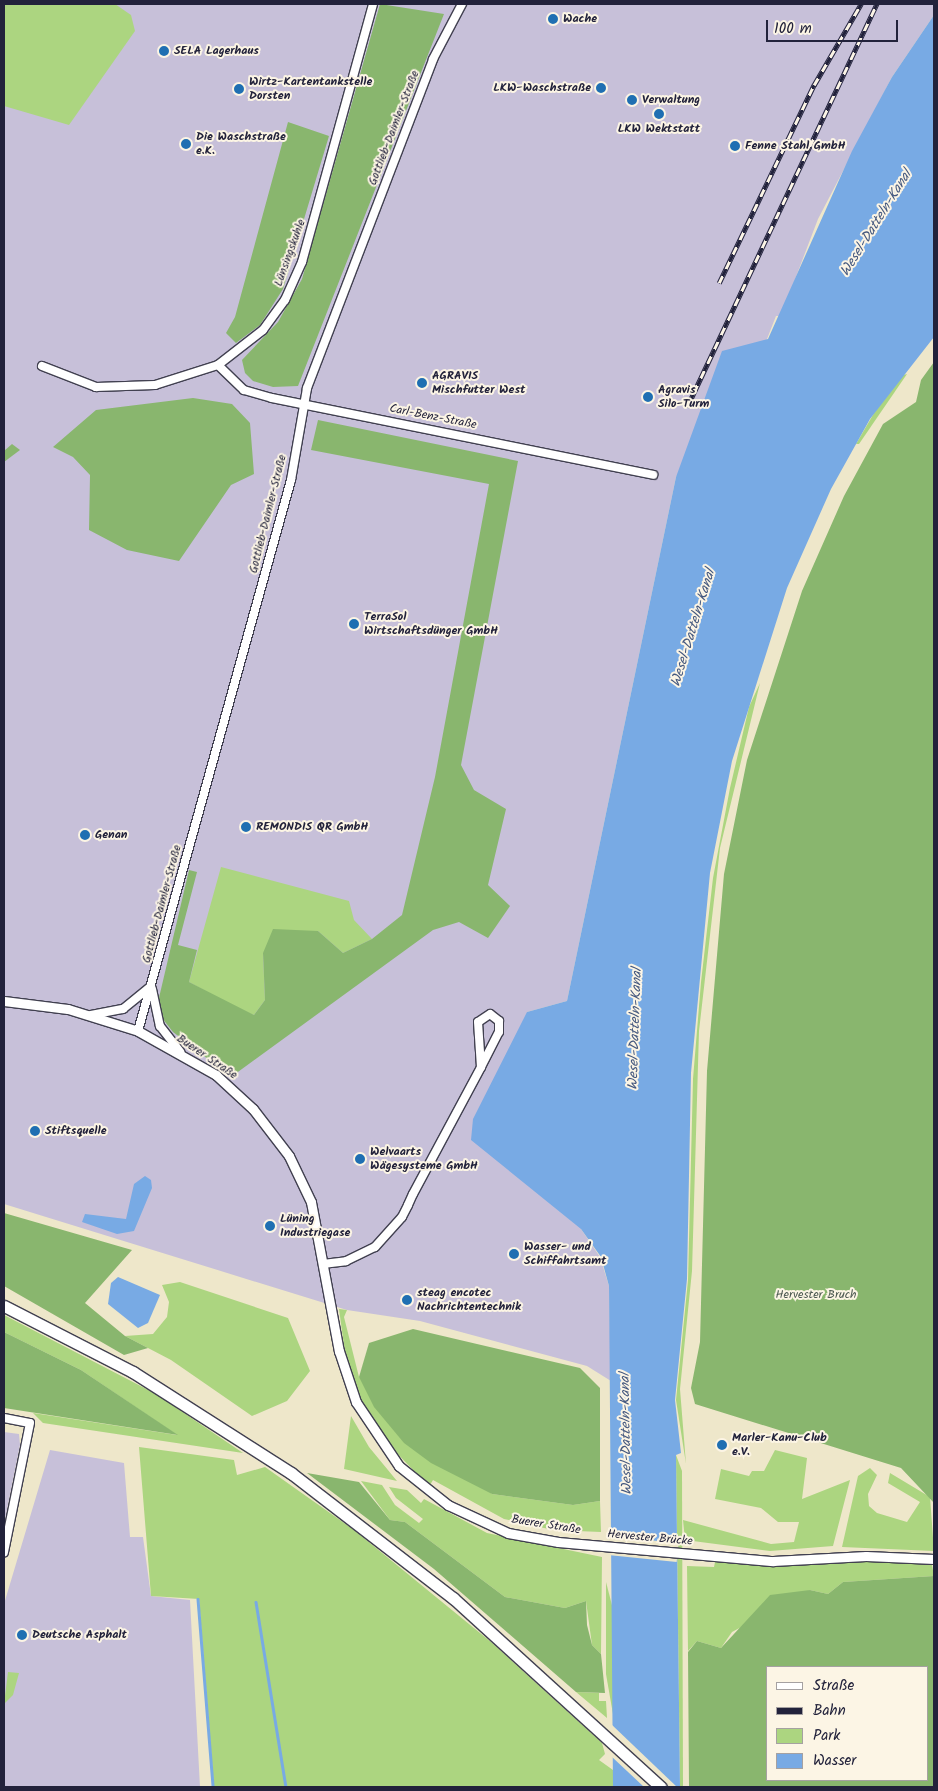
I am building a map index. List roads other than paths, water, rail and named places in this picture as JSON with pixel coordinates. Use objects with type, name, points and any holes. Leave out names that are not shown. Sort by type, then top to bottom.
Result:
[{"type":"main road","points":[[4,1306],[133,1372],[251,1445],[291,1473],[453,1598],[661,1787]]},
{"type":"street","name":"Lünsingskuhle","points":[[42,366],[80,383],[125,388],[176,382],[218,365],[263,330],[294,281],[341,128],[373,4]]},
{"type":"street","name":"Gottlieb-Daimler-Straße","points":[[138,1031],[291,480],[304,404],[318,356],[433,59],[462,4]]},
{"type":"street","name":"Carl-Benz-Straße","points":[[218,365],[244,390],[653,475]]},
{"type":"street","name":"Gottlieb-Daimler-Straße","points":[[152,986],[160,1026],[180,1052]]},
{"type":"street","points":[[92,1015],[123,1009],[152,986]]},
{"type":"street","name":"Buerer Straße","points":[[4,1001],[92,1015],[138,1031],[180,1052],[228,1085],[281,1144],[311,1202],[339,1351],[352,1393],[373,1433],[399,1466],[448,1505],[490,1527],[527,1537],[599,1546]]},
{"type":"street","points":[[324,1264],[360,1255],[394,1228],[480,1067],[500,1028],[499,1020],[490,1014],[478,1022],[480,1067]]},
{"type":"street","points":[[4,1418],[30,1423],[4,1552]]},
{"type":"street","name":"Hervester Brücke","points":[[599,1546],[773,1561],[882,1556],[934,1560]]},
{"type":"water","name":"Wesel-Datteln-Kanal","points":[[934,15],[934,337],[870,419],[831,489],[787,588],[732,761],[710,873],[691,1073],[687,1279],[675,1400],[681,1453],[676,1455],[680,1787],[613,1787],[609,1286],[601,1257],[581,1229],[471,1140],[473,1119],[527,1012],[567,1001],[676,477],[722,351],[768,339],[852,151],[892,77]]},
{"type":"water","points":[[145,1176],[151,1180],[152,1188],[134,1231],[117,1234],[82,1222],[85,1214],[126,1219],[134,1184]]},
{"type":"water","points":[[118,1277],[160,1295],[148,1323],[138,1328],[108,1304],[111,1283]]},
{"type":"waterway","points":[[198,1599],[213,1787]]},
{"type":"waterway","points":[[256,1602],[286,1787]]},
{"type":"railway","points":[[719,283],[814,85],[861,4]]},
{"type":"railway","points":[[687,407],[877,4]]},
{"type":"place","name":"Wache","points":[[553,19]]},
{"type":"place","name":"SELA Lagerhaus","points":[[164,51]]},
{"type":"place","name":"LKW-Waschstraße","points":[[601,88]]},
{"type":"place","name":"Wirtz-Kartentankstelle Dorsten","points":[[239,89]]},
{"type":"place","name":"Verwaltung","points":[[632,100]]},
{"type":"place","name":"LKW Wektstatt","points":[[659,114]]},
{"type":"place","name":"Die Waschstraße e.K.","points":[[186,144]]},
{"type":"place","name":"Fenne Stahl GmbH","points":[[735,146]]},
{"type":"place","name":"AGRAVIS Mischfutter West","points":[[422,383]]},
{"type":"place","name":"Agravis Silo-Turm","points":[[648,397]]},
{"type":"place","name":"TerraSol Wirtschaftsdünger GmbH","points":[[354,624]]},
{"type":"place","name":"REMONDIS QR GmbH","points":[[246,827]]},
{"type":"place","name":"Genan","points":[[85,835]]},
{"type":"place","name":"Stiftsquelle","points":[[35,1131]]},
{"type":"place","name":"Welvaarts Wägesysteme GmbH","points":[[360,1159]]},
{"type":"place","name":"Lüning Industriegase","points":[[270,1226]]},
{"type":"place","name":"Wasser- und Schiffahrtsamt","points":[[514,1254]]},
{"type":"place","name":"steag encotec Nachrichtentechnik","points":[[407,1300]]},
{"type":"place","name":"Marler-Kanu-Club e.V.","points":[[722,1445]]},
{"type":"place","name":"Deutsche Asphalt","points":[[22,1635]]},
{"type":"park label","name":"Hervester Bruch","points":[[816,1295]]}]
